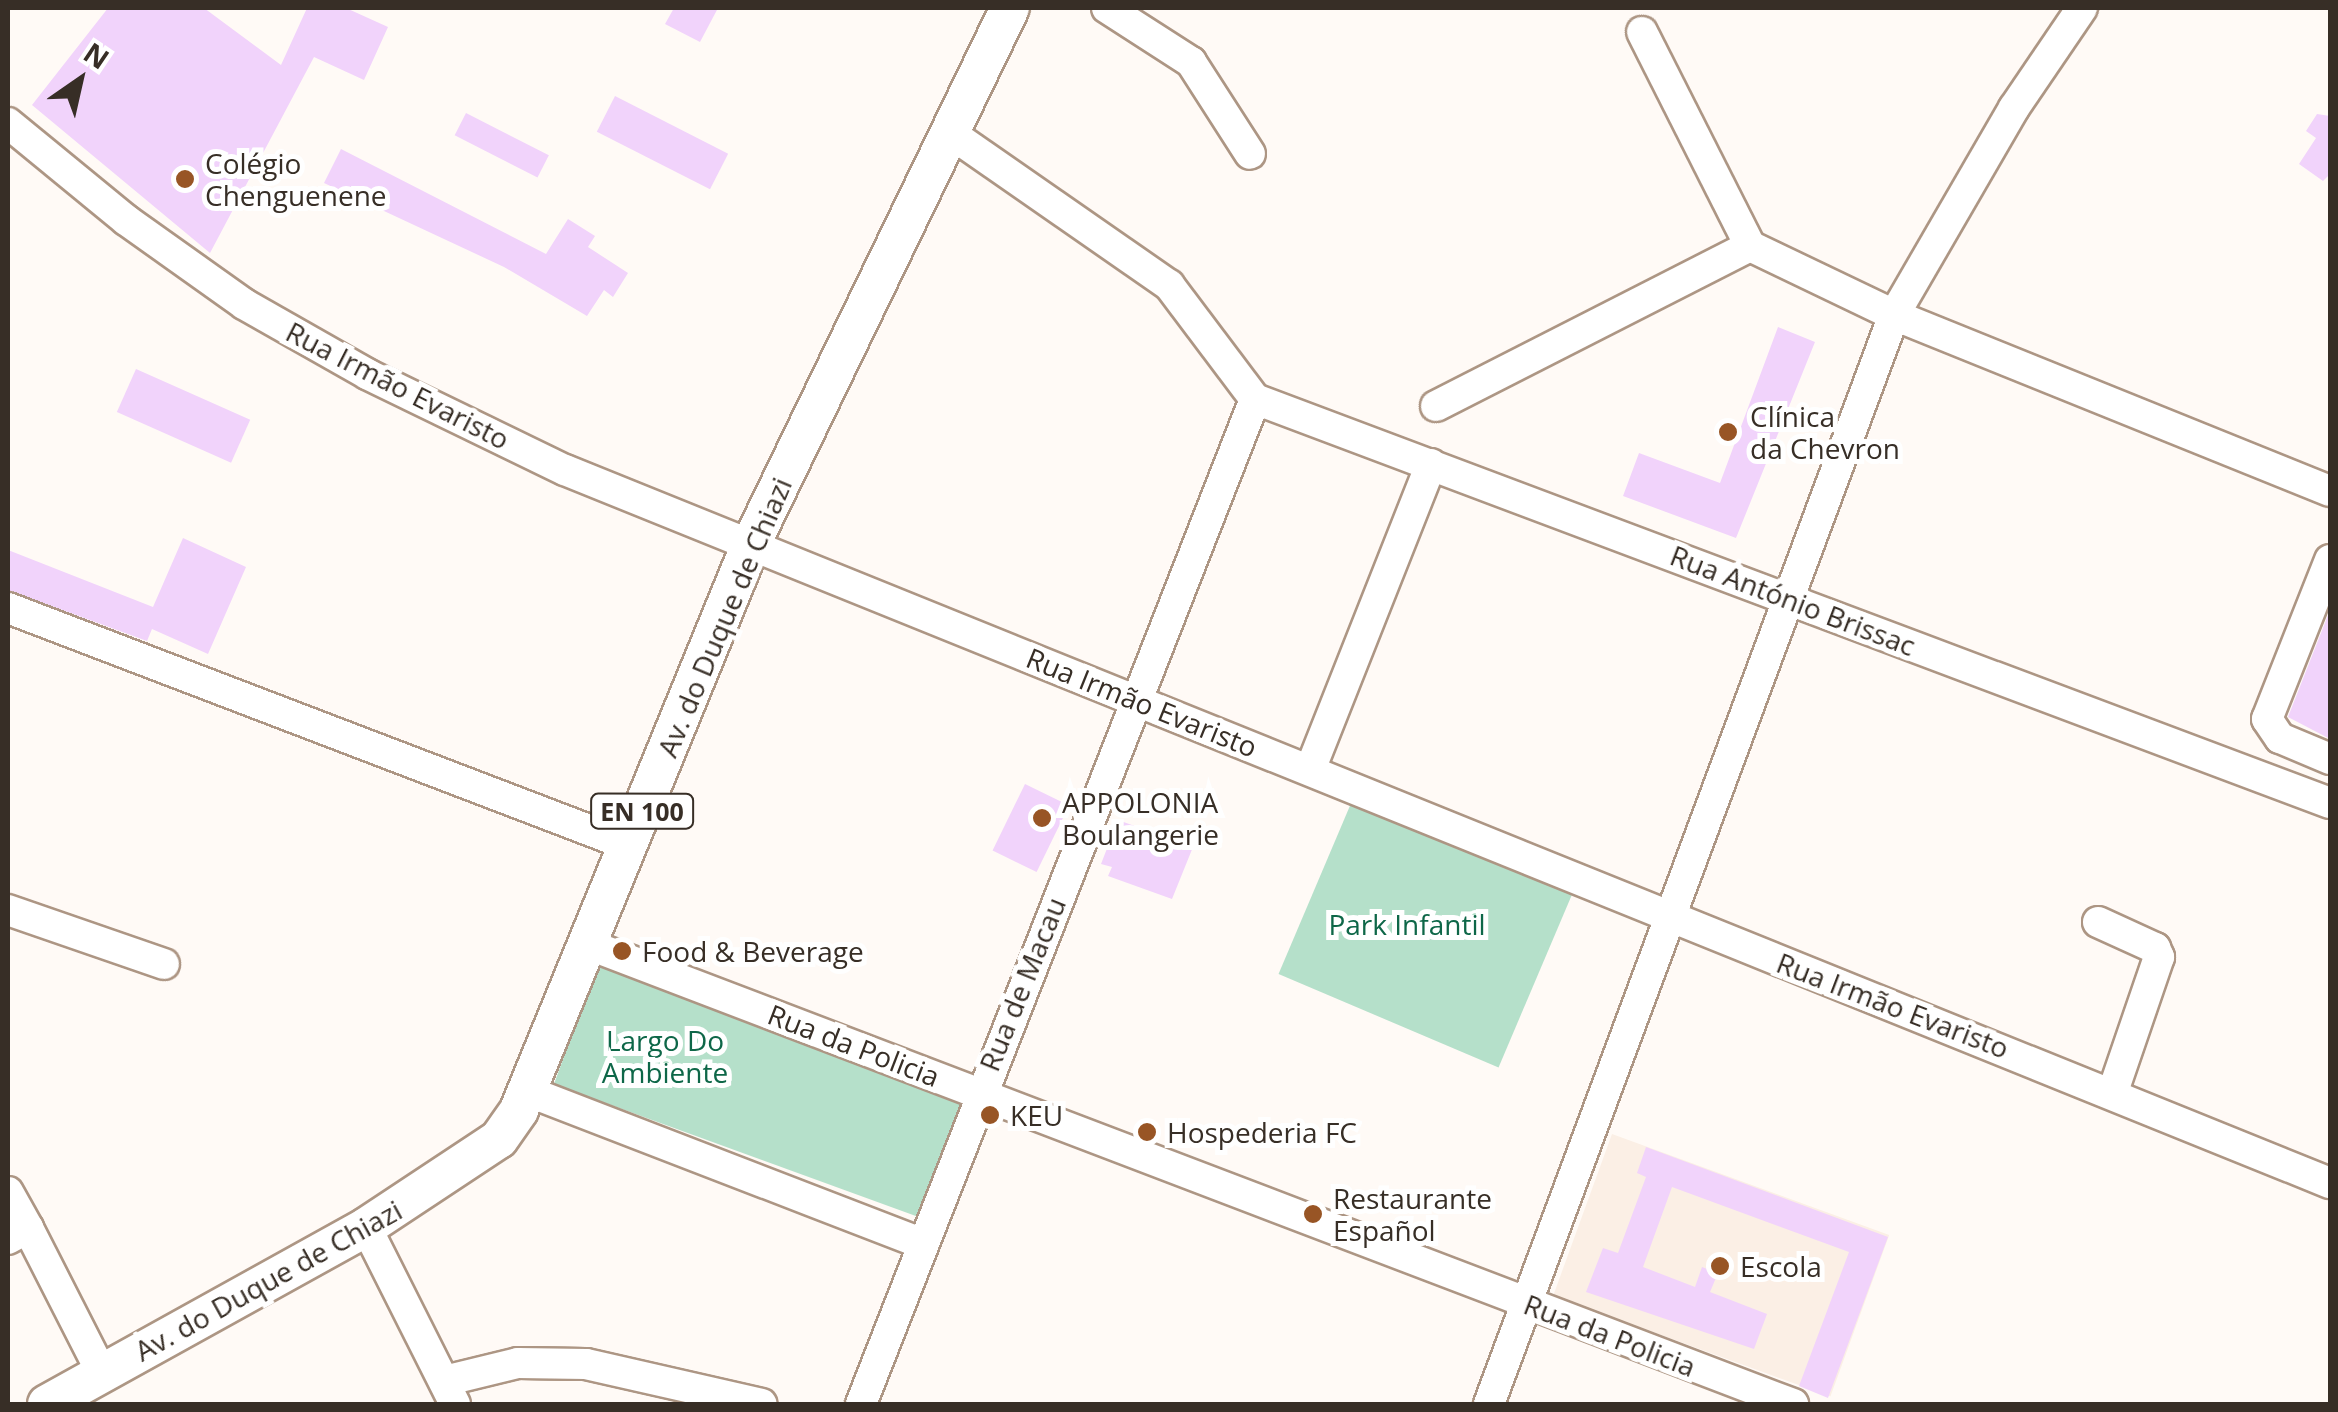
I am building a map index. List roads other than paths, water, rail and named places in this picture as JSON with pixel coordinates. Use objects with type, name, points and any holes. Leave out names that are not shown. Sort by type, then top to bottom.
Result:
[{"type":"main road","name":"Av. do Duque de Chiazi","points":[[47,1404],[366,1227],[474,1161],[499,1138],[526,1091],[751,544],[1010,8]]},
{"type":"street","points":[[1108,8],[1192,62],[1250,154]]},
{"type":"street","points":[[1489,1404],[1784,596],[1894,314],[2014,108],[2082,8]]},
{"type":"street","points":[[1642,32],[1750,246],[1894,314],[2330,491]]},
{"type":"street","name":"Rua Irmão Evaristo","points":[[8,123],[126,220],[244,304],[367,374],[565,470],[1668,916],[2113,1091],[2330,1183]]},
{"type":"street","points":[[950,133],[1170,284],[1255,398]]},
{"type":"street","points":[[1436,406],[1750,246]]},
{"type":"street","name":"Rua António Brissac","points":[[1255,398],[2330,803]]},
{"type":"street","name":"Rua de Macau","points":[[861,1404],[979,1092],[1255,398]]},
{"type":"street","points":[[1310,770],[1431,464]]},
{"type":"street","points":[[2330,560],[2268,719],[2280,738],[2330,759]]},
{"type":"street","points":[[8,608],[628,845]]},
{"type":"street","points":[[8,910],[164,964]]},
{"type":"street","points":[[2098,922],[2155,948],[2159,957],[2113,1091]]},
{"type":"street","name":"Rua da Policia","points":[[587,944],[1793,1404]]},
{"type":"street","points":[[526,1091],[923,1244]]},
{"type":"street","points":[[8,1192],[18,1233],[102,1373]]},
{"type":"street","points":[[366,1227],[449,1393],[518,1363],[586,1364],[762,1404]]},
{"type":"place","name":"Colégio Chenguenene","points":[[185,179]]},
{"type":"place","name":"Clínica da Chevron","points":[[1728,432]]},
{"type":"place","name":"APPOLONIA Boulangerie","points":[[1042,818]]},
{"type":"place","name":"Food & Beverage","points":[[622,951]]},
{"type":"place","name":"KEU","points":[[990,1115]]},
{"type":"place","name":"Hospederia FC","points":[[1147,1132]]},
{"type":"place","name":"Restaurante Español","points":[[1313,1214]]},
{"type":"place","name":"Escola","points":[[1720,1266]]},
{"type":"park label","name":"Park Infantil","points":[[1407,924]]},
{"type":"park label","name":"Largo Do Ambiente","points":[[665,1056]]}]
